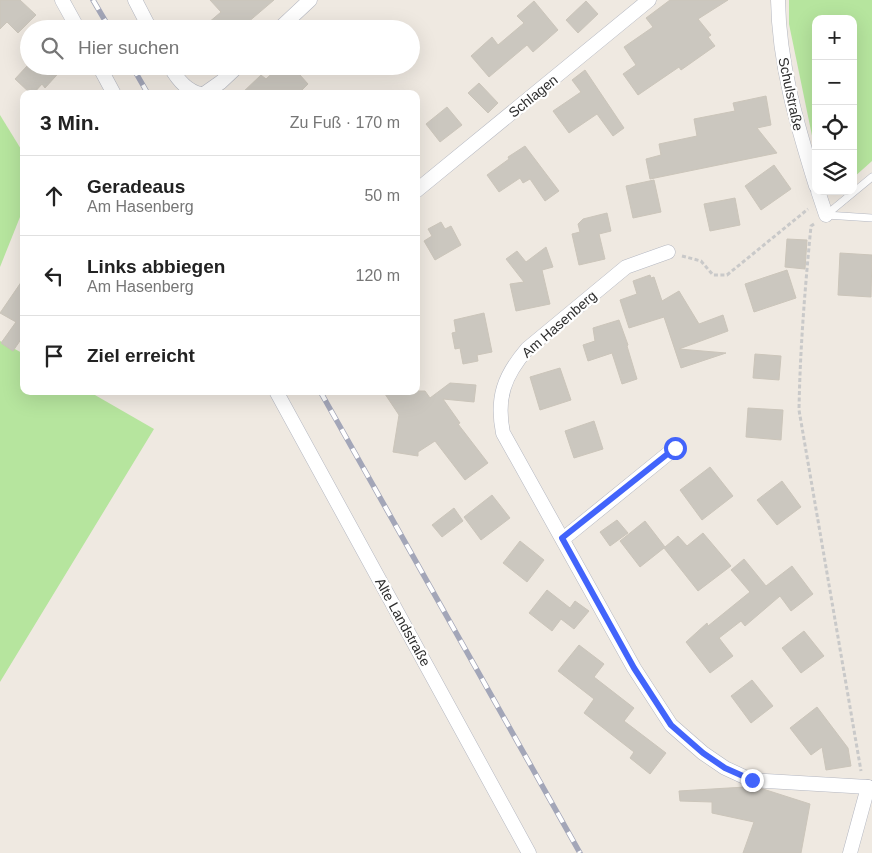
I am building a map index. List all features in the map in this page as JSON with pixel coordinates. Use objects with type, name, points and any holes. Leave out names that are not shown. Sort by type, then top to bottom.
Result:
[{"type":"street","points":[[62,0],[73,20]]},
{"type":"street","points":[[135,0],[145,20]]},
{"type":"street","points":[[289,20],[310,0]]},
{"type":"street","name":"Schlagen","points":[[420,189],[649,0]]},
{"type":"street","name":"Schulstraße","points":[[778,0],[778,28],[795,119],[812,173]]},
{"type":"street","points":[[104,75],[112,90]]},
{"type":"street","points":[[175,75],[190,90]]},
{"type":"street","points":[[209,90],[228,75]]},
{"type":"street","name":"Schulstraße","points":[[819,195],[826,215]]},
{"type":"street","name":"Am Hasenberg","points":[[668,252],[626,267],[527,349],[515,363],[506,380],[500,398],[502,433],[634,668],[671,725],[703,753],[725,768],[752,780],[870,788]]},
{"type":"street","name":"Alte Landstraße","points":[[278,395],[529,853]]},
{"type":"street","points":[[562,538],[675,448]]},
{"type":"street","points":[[850,853],[870,788]]},
{"type":"lane","points":[[826,215],[872,177]]},
{"type":"lane","points":[[826,215],[872,218]]},
{"type":"path","points":[[668,252],[701,261],[713,275],[727,275],[815,195]]},
{"type":"path","points":[[826,215],[811,226],[799,368],[799,410],[862,778],[870,788]]},
{"type":"green space","points":[[789,0],[872,0],[872,161],[857,174],[857,15],[812,15],[812,136],[789,24]]},
{"type":"green space","points":[[0,115],[20,148],[20,217],[0,267]]},
{"type":"green space","points":[[0,341],[20,352],[20,395],[95,395],[154,429],[0,682]]},
{"type":"building","points":[[0,0],[20,0],[36,15],[31,20],[20,20],[20,31],[18,33],[7,22],[0,29]]},
{"type":"building","points":[[210,0],[274,0],[251,20],[212,20],[221,12]]},
{"type":"building","points":[[670,0],[728,0],[698,19],[711,35],[708,37],[715,46],[681,70],[679,67],[638,95],[623,74],[636,65],[624,47],[653,27],[646,18]]},
{"type":"building","points":[[534,1],[558,30],[533,52],[527,45],[489,77],[471,56],[492,37],[498,45],[524,23],[517,16]]},
{"type":"building","points":[[586,1],[598,14],[578,33],[566,20]]},
{"type":"building","points":[[585,70],[624,128],[613,136],[597,114],[569,133],[553,111],[581,92],[572,80]]},
{"type":"building","points":[[20,74],[57,75],[45,88],[42,84],[37,90],[27,90],[15,79]]},
{"type":"building","points":[[261,75],[266,79],[270,75],[300,75],[308,84],[302,90],[245,90]]},
{"type":"building","points":[[479,83],[498,103],[488,113],[468,93]]},
{"type":"building","points":[[766,96],[771,125],[757,128],[777,153],[650,179],[646,159],[661,155],[659,144],[697,136],[694,119],[735,111],[733,103]]},
{"type":"building","points":[[447,107],[462,125],[440,142],[426,124]]},
{"type":"building","points":[[525,146],[559,191],[545,201],[530,179],[523,183],[520,178],[499,192],[487,175],[509,159],[508,157]]},
{"type":"building","points":[[774,165],[791,189],[761,210],[745,186]]},
{"type":"building","points":[[654,180],[661,212],[633,218],[626,186]]},
{"type":"building","points":[[735,198],[740,225],[710,231],[704,204]]},
{"type":"building","points":[[607,213],[611,231],[599,234],[605,259],[579,265],[572,234],[580,232],[578,224],[583,219]]},
{"type":"building","points":[[441,222],[445,229],[451,226],[461,245],[435,260],[424,241],[432,236],[428,229]]},
{"type":"building","points":[[787,239],[807,240],[805,269],[785,267]]},
{"type":"building","points":[[546,247],[553,267],[542,270],[550,304],[516,311],[510,284],[524,282],[506,259],[517,251],[526,262]]},
{"type":"building","points":[[840,253],[872,255],[871,297],[838,295]]},
{"type":"building","points":[[787,270],[796,298],[754,312],[745,284]]},
{"type":"building","points":[[650,275],[651,278],[654,277],[662,301],[679,291],[699,324],[723,315],[728,331],[679,349],[726,353],[681,368],[664,317],[629,328],[620,300],[637,294],[633,281]]},
{"type":"building","points":[[20,284],[20,341],[13,351],[1,343],[16,322],[0,313]]},
{"type":"building","points":[[484,313],[492,352],[477,355],[478,361],[463,364],[460,348],[455,349],[452,333],[456,332],[454,320]]},
{"type":"building","points":[[619,320],[637,379],[622,384],[612,353],[588,361],[583,345],[595,341],[593,328]]},
{"type":"building","points":[[755,354],[781,356],[779,380],[753,378]]},
{"type":"building","points":[[560,368],[571,400],[540,410],[530,377]]},
{"type":"building","points":[[450,383],[476,385],[474,402],[443,399],[460,423],[458,424],[488,463],[465,480],[435,441],[418,452],[418,456],[393,452],[399,415],[386,395],[420,395],[420,391],[425,391],[430,398]]},
{"type":"building","points":[[748,408],[783,410],[781,440],[746,437]]},
{"type":"building","points":[[594,421],[603,449],[574,458],[565,431]]},
{"type":"building","points":[[710,467],[733,496],[702,520],[680,490]]},
{"type":"building","points":[[782,481],[801,507],[777,525],[757,500]]},
{"type":"building","points":[[492,495],[510,518],[481,540],[464,517]]},
{"type":"building","points":[[454,508],[463,521],[442,537],[432,525]]},
{"type":"building","points":[[617,520],[628,533],[610,546],[600,532]]},
{"type":"building","points":[[645,521],[665,547],[678,536],[687,546],[703,533],[731,566],[698,591],[664,548],[640,567],[620,541]]},
{"type":"building","points":[[520,541],[544,560],[527,582],[503,563]]},
{"type":"building","points":[[744,559],[766,586],[792,566],[813,594],[791,611],[780,596],[745,626],[741,621],[719,638],[733,656],[710,673],[686,642],[707,623],[708,626],[750,592],[731,570]]},
{"type":"building","points":[[547,590],[570,608],[575,601],[589,611],[574,629],[561,619],[552,631],[529,613]]},
{"type":"building","points":[[804,631],[824,656],[801,673],[782,648]]},
{"type":"building","points":[[579,645],[604,664],[594,677],[634,708],[624,721],[666,753],[650,774],[630,758],[634,752],[584,713],[594,699],[558,671]]},
{"type":"building","points":[[752,680],[773,706],[751,723],[731,696]]},
{"type":"building","points":[[817,707],[848,748],[851,766],[826,770],[822,747],[811,755],[790,728]]},
{"type":"building","points":[[745,787],[763,789],[810,804],[801,853],[743,853],[754,822],[712,813],[712,802],[680,801],[679,791]]},
{"type":"railway","points":[[93,0],[105,20]]},
{"type":"railway","points":[[137,75],[146,90]]},
{"type":"railway","points":[[322,395],[580,853]]},
{"type":"route","points":[[675,448],[562,538],[634,668],[671,725],[703,753],[725,768],[752,780]]}]
